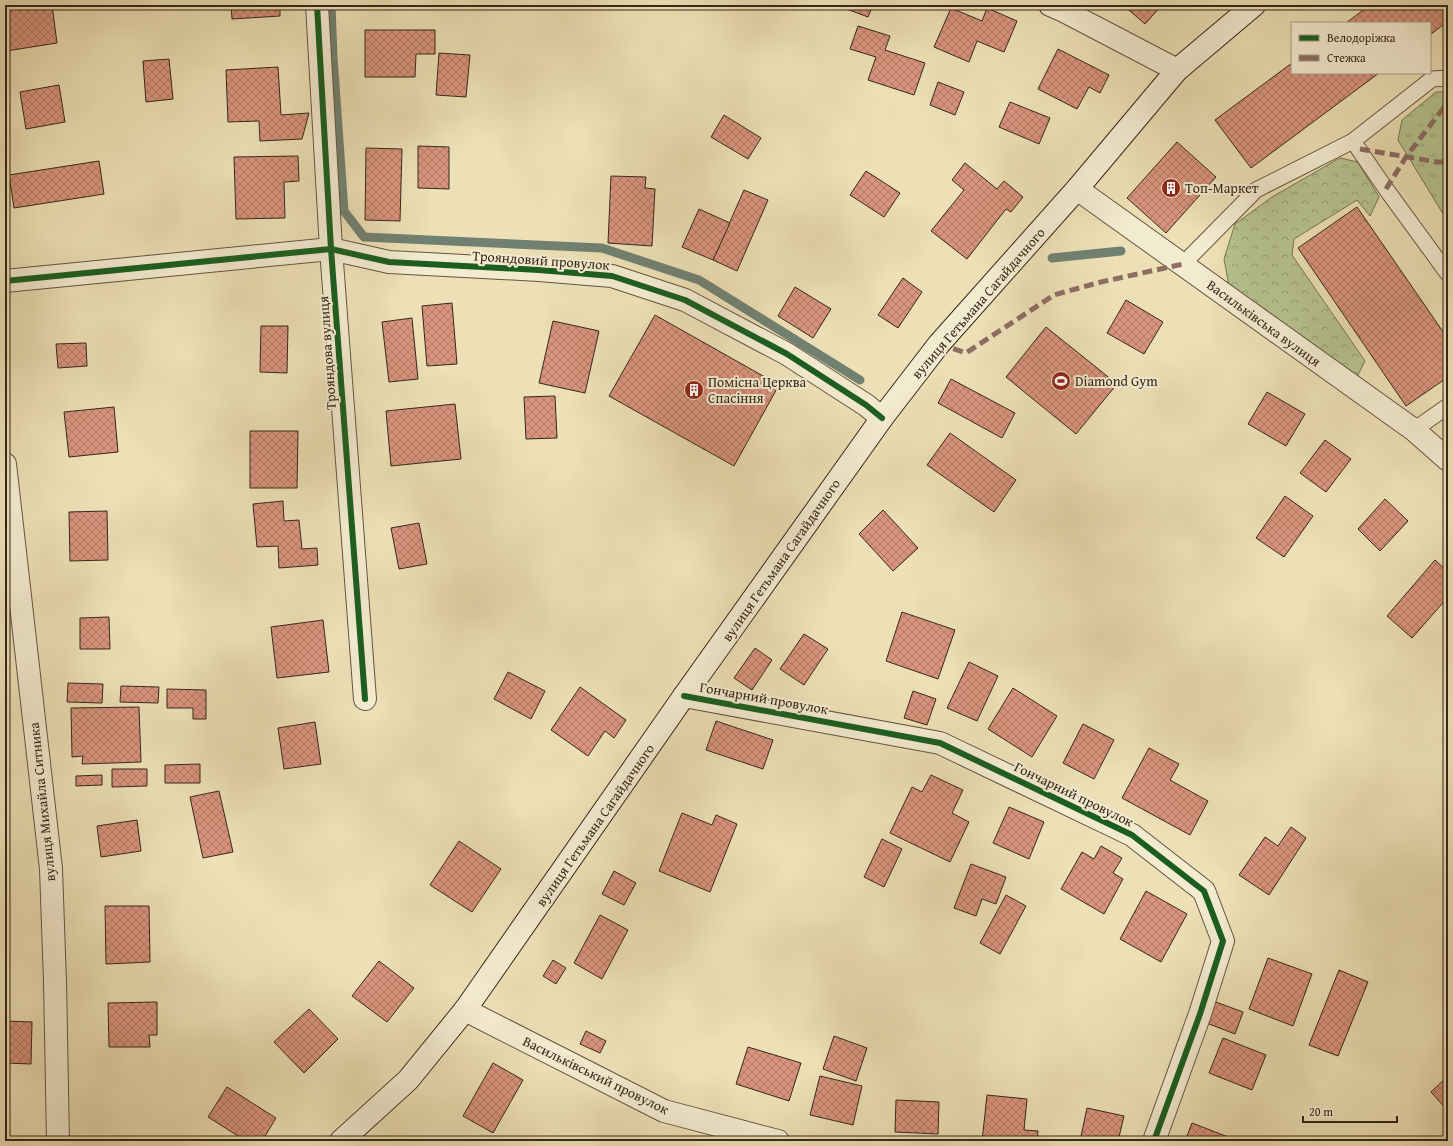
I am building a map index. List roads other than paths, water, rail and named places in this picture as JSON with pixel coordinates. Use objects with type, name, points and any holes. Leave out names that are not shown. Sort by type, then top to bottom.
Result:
[{"type":"street","name":"Трояндова вулиця","points":[[317,5],[331,249],[365,699]]},
{"type":"street","points":[[1050,5],[1177,70]]},
{"type":"street","name":"вулиця Гетьмана Сагайдачного","points":[[341,1141],[408,1080],[466,1010],[684,696],[882,418],[939,344],[1077,189],[1177,70],[1254,5]]},
{"type":"street","name":"Васильківська вулиця","points":[[1077,189],[1414,430],[1448,460]]},
{"type":"street","name":"Трояндовий провулок","points":[[5,281],[331,249],[389,262],[540,270],[612,276],[685,300],[787,354],[866,405],[882,418]]},
{"type":"street","name":"вулиця Михайла Ситника","points":[[5,464],[51,868],[58,1141]]},
{"type":"street","name":"Гончарний провулок","points":[[684,696],[940,743],[1132,835],[1204,891],[1223,941],[1200,1014],[1154,1141]]},
{"type":"street","name":"Васильківський провулок","points":[[466,1010],[664,1111],[778,1141]]},
{"type":"lane","points":[[1183,264],[1256,190],[1353,141],[1432,79],[1448,78]]},
{"type":"lane","points":[[1353,141],[1448,274]]},
{"type":"lane","points":[[1414,430],[1448,406]]},
{"type":"waterway","points":[[331,5],[333,57],[344,211],[364,237],[602,248],[699,280],[860,380]]},
{"type":"waterway","points":[[1052,258],[1121,251]]},
{"type":"place","name":"Топ-Маркет","points":[[1171,188]]},
{"type":"place","name":"Diamond Gym","points":[[1061,381]]},
{"type":"place","name":"Помісна Церква Спасіння","points":[[694,390]]}]
